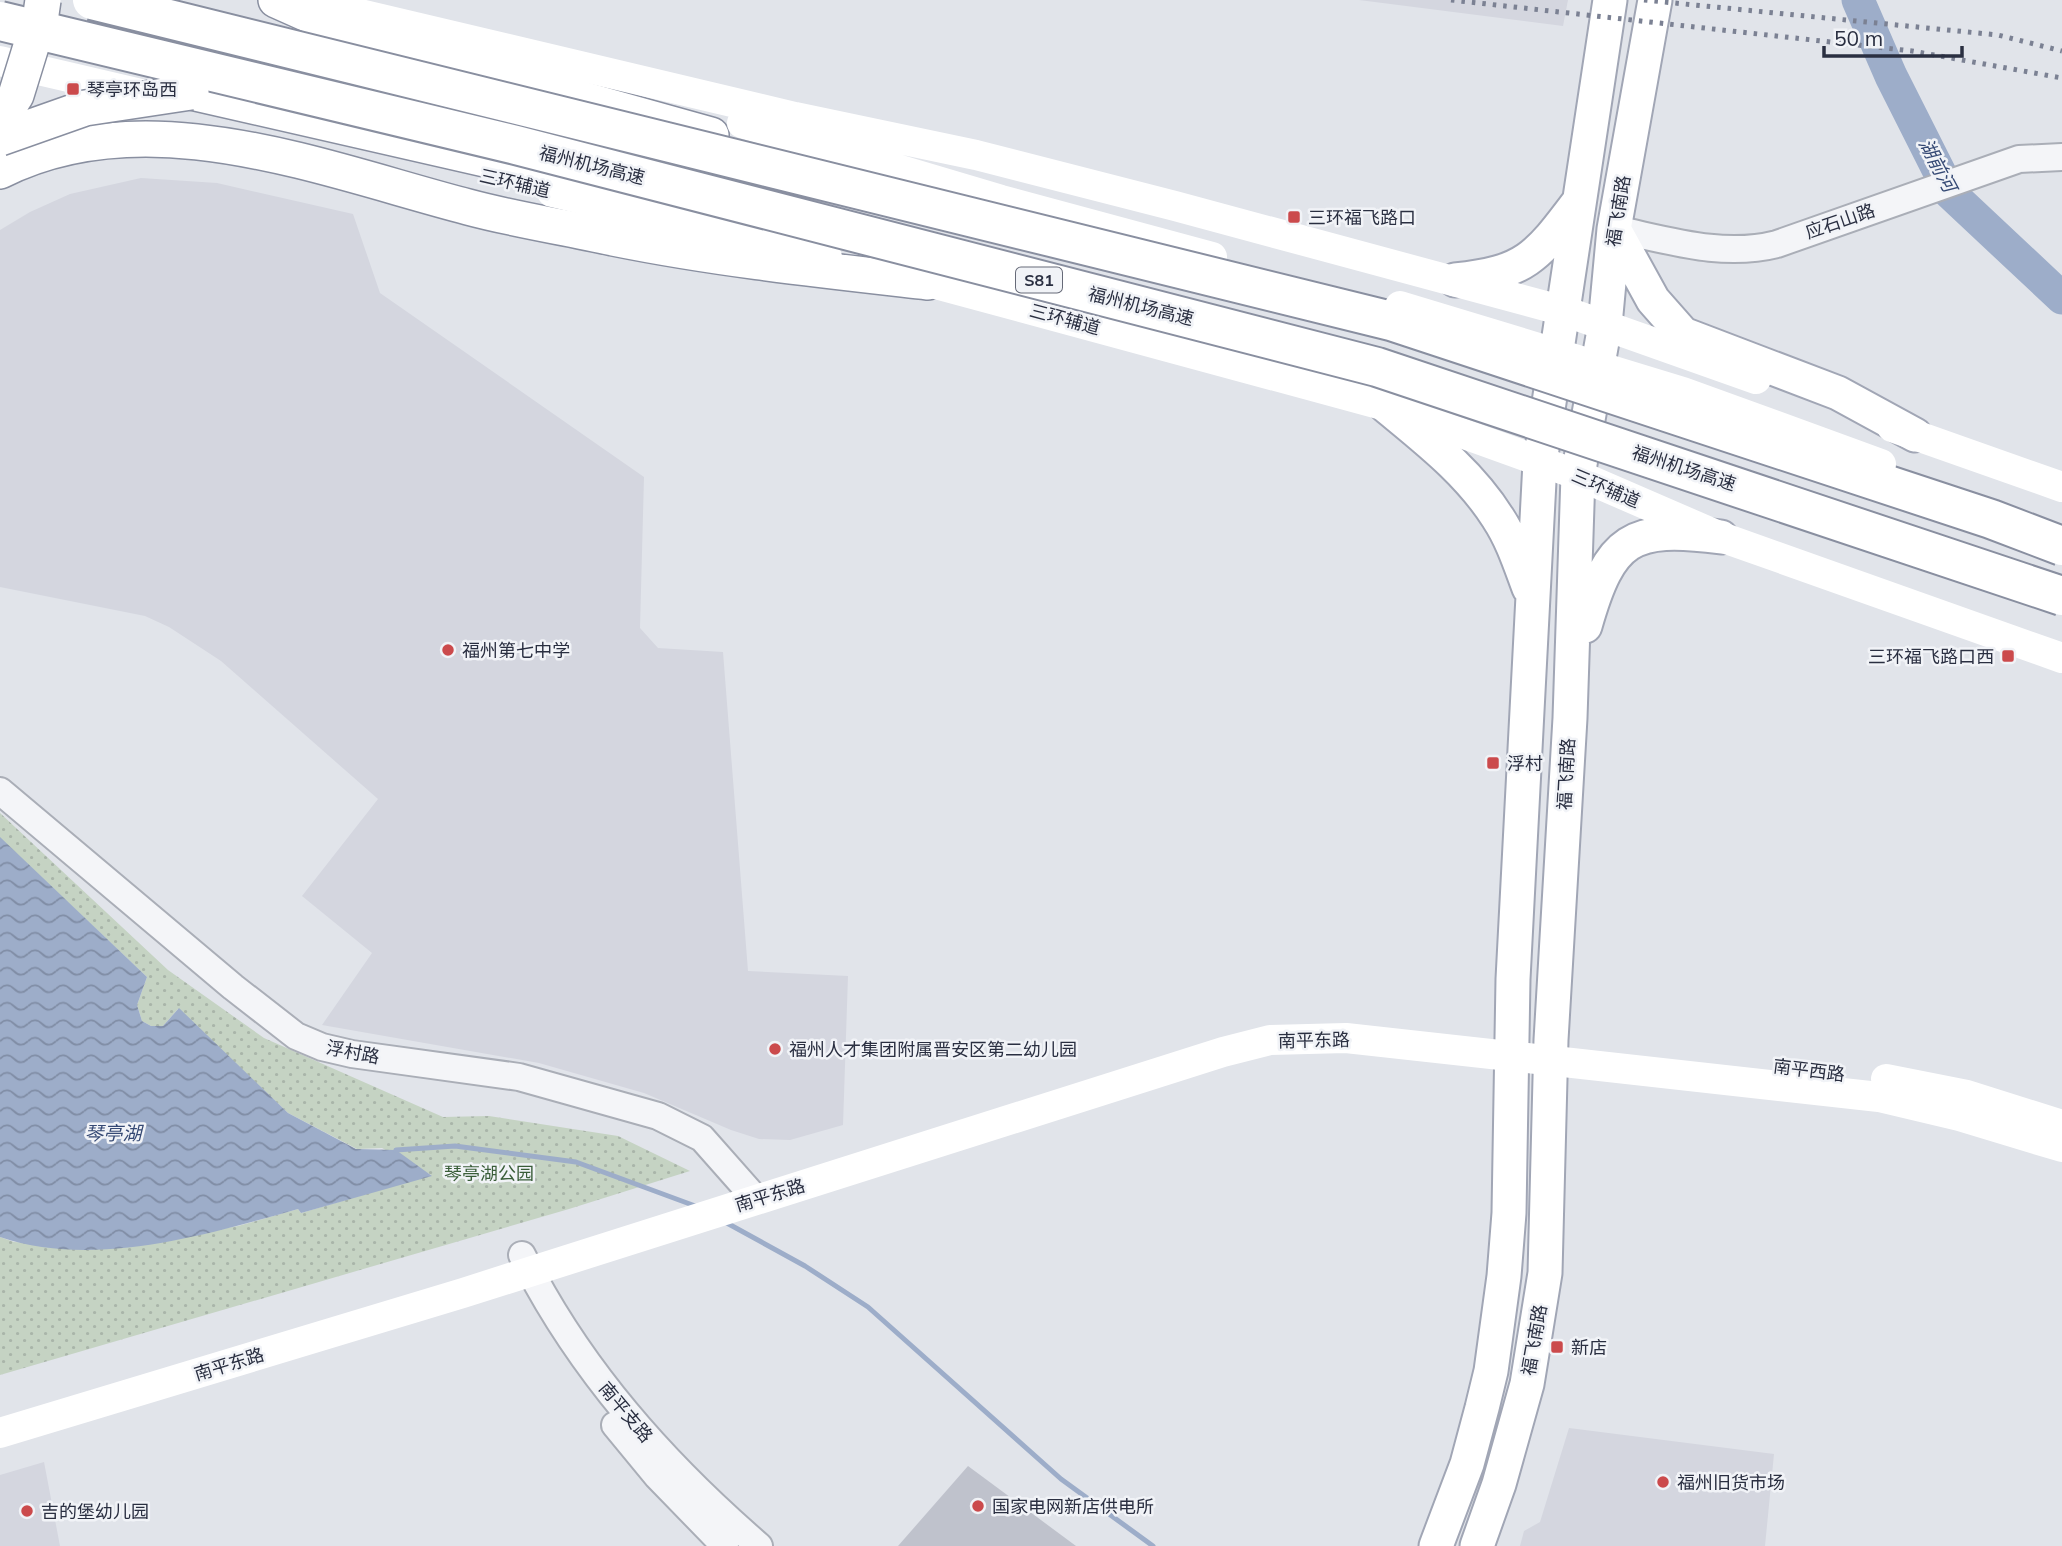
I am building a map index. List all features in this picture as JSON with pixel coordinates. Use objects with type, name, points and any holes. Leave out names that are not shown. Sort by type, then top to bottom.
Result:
[{"type":"highway","points":[[0,120],[16,95],[43,0]]},
{"type":"highway","points":[[92,0],[524,109],[1146,258],[1391,321],[1991,519],[2062,546]]},
{"type":"highway","points":[[276,0],[359,37],[1146,258]]},
{"type":"highway","name":"福州机场高速","points":[[0,21],[516,145],[1377,367],[2062,596]]},
{"type":"highway","points":[[0,138],[85,108],[191,92],[594,184],[862,234]]},
{"type":"highway","points":[[0,171],[30,156],[139,139],[181,139],[290,158],[471,208],[695,255],[928,282]]},
{"type":"main road","points":[[301,0],[666,87],[976,155],[1455,280],[1564,311],[2062,487]]},
{"type":"main road","name":"福飞南路","points":[[1436,1546],[1467,1464],[1491,1371],[1509,1213],[1511,1047],[1539,462],[1610,0]]},
{"type":"main road","name":"福飞南路","points":[[1478,1546],[1515,1430],[1537,1333],[1547,1236],[1551,1050],[1570,718],[1578,475],[1605,325],[1614,229],[1655,0]]},
{"type":"main road","name":"三环辅道","points":[[0,61],[928,282],[1386,406],[1578,475],[1721,537],[2062,658]]},
{"type":"main road","points":[[666,87],[750,127],[1212,257],[1431,314],[1683,392],[2062,528]]},
{"type":"main road","points":[[1455,280],[1486,277],[1521,265],[1539,253],[1579,202]]},
{"type":"main road","points":[[1614,229],[1653,300],[1683,334],[1838,393],[1915,435]]},
{"type":"main road","points":[[1386,406],[1447,456],[1474,485],[1499,519],[1533,597]]},
{"type":"main road","points":[[1570,718],[1584,629],[1597,584],[1615,555],[1643,535],[1674,531],[1721,537]]},
{"type":"main road","name":"南平东路","points":[[0,1433],[741,1196],[1051,1086],[1257,1027],[1347,1021],[1511,1047],[1551,1050]]},
{"type":"main road","name":"南平西路","points":[[1551,1050],[1883,1079],[1967,1095],[2062,1125]]},
{"type":"main road","name":"南平西路","points":[[1551,1050],[1879,1097],[1959,1116],[2062,1147]]},
{"type":"main road","name":"南平东路","points":[[0,1414],[519,1266]]},
{"type":"street","name":"应石山路","points":[[1614,229],[1708,248],[1749,250],[1777,244],[1956,180],[2030,157],[2062,157]]},
{"type":"street","name":"浮村路","points":[[0,791],[233,987],[296,1036],[352,1054],[519,1077],[658,1116],[702,1138],[741,1196]]},
{"type":"street","name":"南平支路","points":[[519,1266],[554,1343],[638,1454],[725,1546]]},
{"type":"street","name":"南平支路","points":[[519,1266],[633,1422],[759,1546]]},
{"type":"shaded area","points":[[1359,0],[1568,0],[1563,26]]},
{"type":"shaded area","name":"福州第七中学","points":[[141,178],[217,183],[353,214],[380,293],[644,477],[640,628],[658,648],[723,652],[748,971],[848,976],[843,1125],[790,1140],[759,1139],[644,1093],[539,1063],[322,1025],[372,953],[302,896],[378,799],[221,661],[169,627],[145,616],[0,587],[0,230],[30,212],[70,194]]},
{"type":"shaded area","name":"福州旧货市场","points":[[1569,1428],[1774,1454],[1765,1546],[1520,1546],[1524,1531],[1540,1522]]},
{"type":"shaded area","name":"吉的堡幼儿园","points":[[44,1462],[60,1546],[0,1546],[0,1475]]},
{"type":"green space","name":"琴亭湖公园","points":[[0,813],[168,970],[264,1038],[443,1117],[489,1116],[618,1136],[690,1171],[569,1209],[0,1375],[0,1237],[14,1242],[114,1248],[238,1226],[298,1209],[301,1213],[431,1175],[382,1148],[357,1149],[288,1113],[178,1009],[163,1026],[151,1026],[142,1021],[137,1005],[147,977],[0,838]]},
{"type":"water","name":"琴亭湖","points":[[0,837],[147,977],[137,1005],[142,1021],[151,1026],[163,1026],[179,1008],[288,1113],[356,1149],[396,1150],[432,1176],[301,1213],[298,1209],[226,1229],[150,1245],[73,1250],[36,1246],[0,1237]]},
{"type":"building","name":"国家电网新店供电所","points":[[968,1466],[1076,1546],[898,1546]]},
{"type":"waterway","name":"湖前河","points":[[1858,0],[1891,76],[1950,193],[2062,298]]},
{"type":"waterway","points":[[396,1150],[455,1146],[576,1162],[698,1207]]},
{"type":"waterway","points":[[725,1222],[805,1266],[868,1307],[1061,1479],[1153,1546]]},
{"type":"railway","points":[[1451,0],[1912,51],[2062,78]]},
{"type":"railway","points":[[1644,0],[1998,35],[2062,51]]},
{"type":"place","name":"琴亭环岛西","points":[[73,89]]},
{"type":"place","name":"三环福飞路口","points":[[1294,217]]},
{"type":"place","name":"福州第七中学","points":[[448,650]]},
{"type":"place","name":"三环福飞路口西","points":[[2008,656]]},
{"type":"place","name":"浮村","points":[[1493,763]]},
{"type":"place","name":"福州人才集团附属晋安区第二幼儿园","points":[[775,1049]]},
{"type":"place","name":"新店","points":[[1557,1347]]},
{"type":"place","name":"福州旧货市场","points":[[1663,1482]]},
{"type":"place","name":"国家电网新店供电所","points":[[978,1506]]},
{"type":"place","name":"吉的堡幼儿园","points":[[27,1511]]}]
